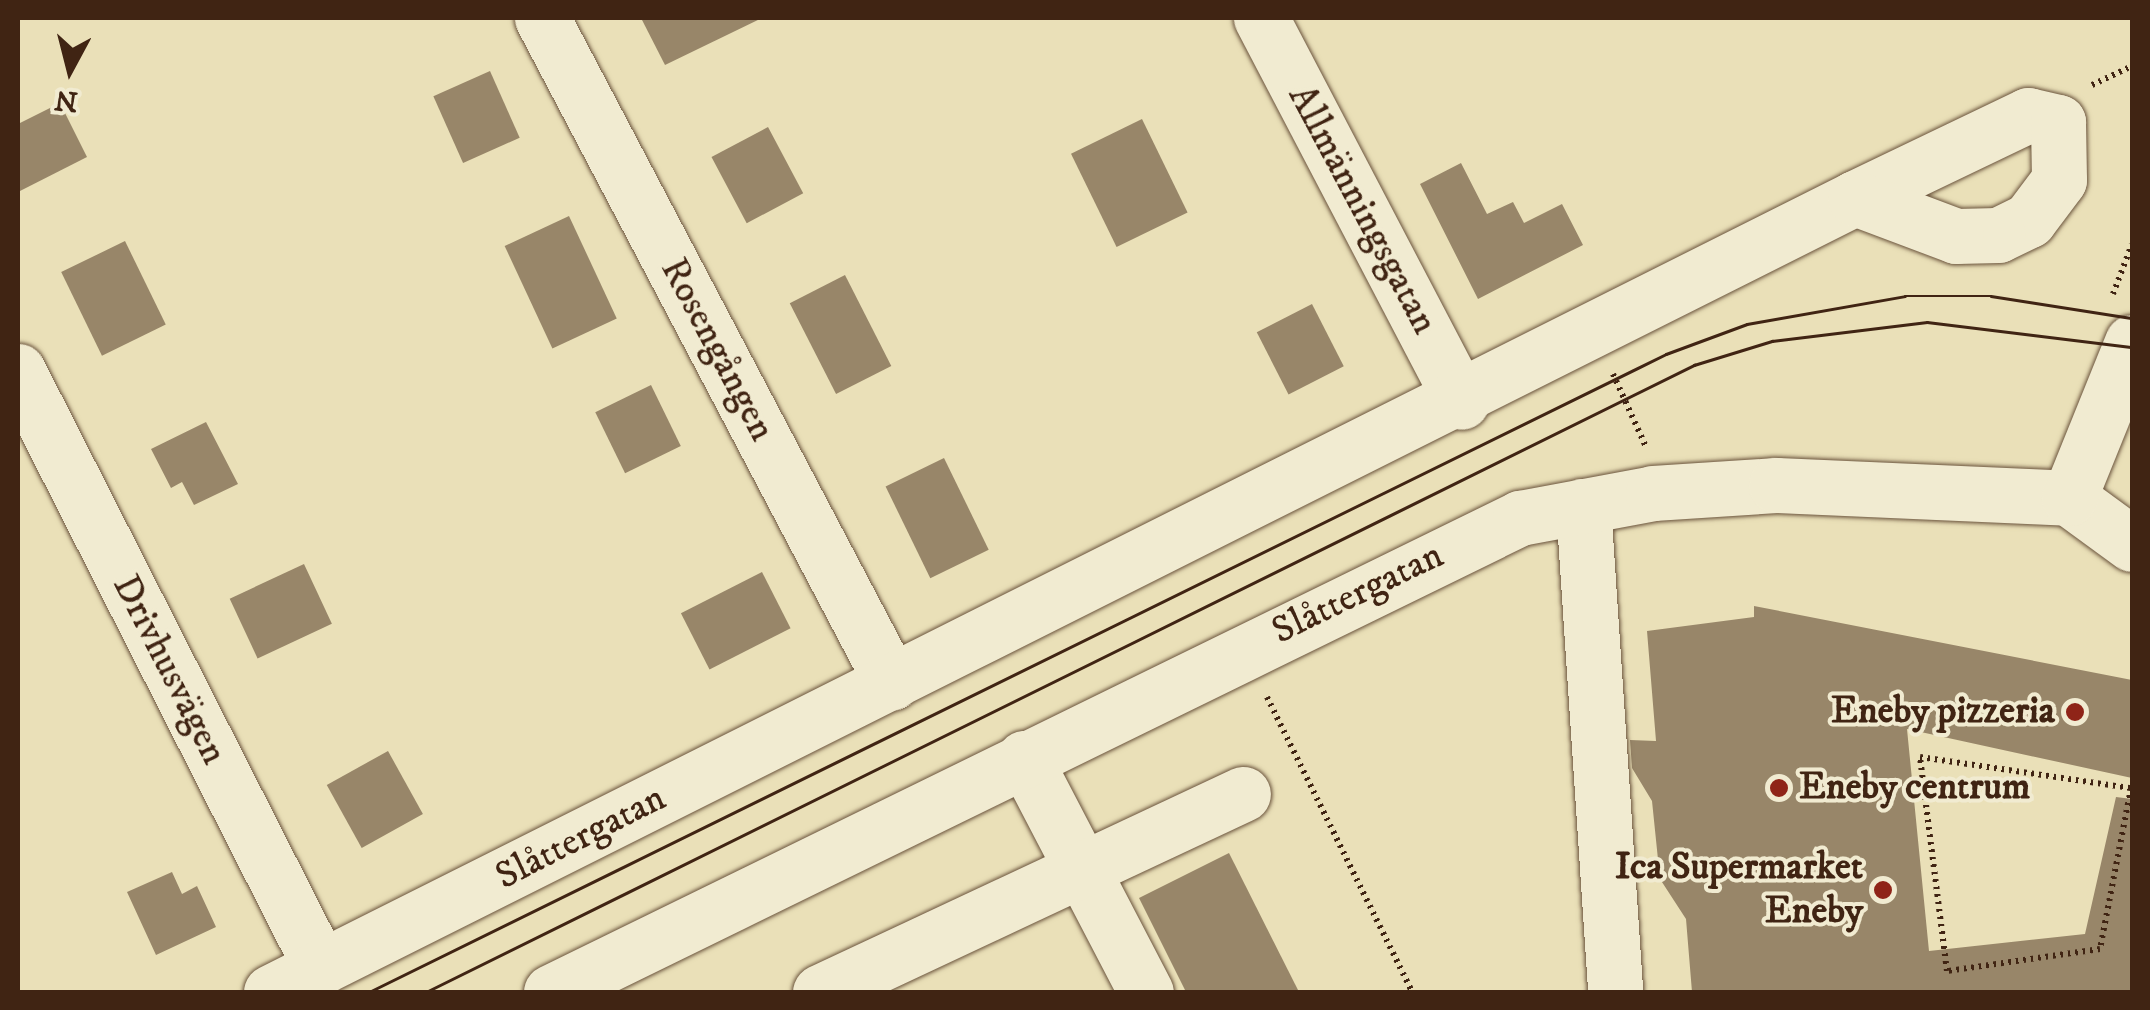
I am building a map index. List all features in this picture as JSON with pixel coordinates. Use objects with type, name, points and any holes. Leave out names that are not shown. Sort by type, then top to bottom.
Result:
[{"type":"street","name":"Rosengången","points":[[542,18],[892,682]]},
{"type":"street","name":"Allmänningsgatan","points":[[1261,18],[1462,402]]},
{"type":"street","name":"Slåttergatan","points":[[271,992],[1462,402],[1856,198]]},
{"type":"street","points":[[2132,342],[2069,498],[2132,544]]},
{"type":"street","name":"Drivhusvägen","points":[[18,371],[321,968]]},
{"type":"street","name":"Slåttergatan","points":[[551,992],[626,976],[1024,758],[1410,565],[1520,518],[1665,492],[1776,485],[2069,498]]},
{"type":"street","points":[[1583,506],[1615,992]]},
{"type":"street","points":[[1024,758],[1146,992]]},
{"type":"street","points":[[820,992],[1243,794]]},
{"type":"path","points":[[1595,333],[1665,492]]},
{"type":"path","points":[[1244,651],[1412,992]]},
{"type":"path","points":[[1920,757],[2112,781],[2131,788],[2100,948],[1947,971],[1920,757]]},
{"type":"building","points":[[641,18],[762,18],[665,65]]},
{"type":"building","points":[[490,71],[520,138],[463,163],[433,96]]},
{"type":"building","points":[[60,103],[87,157],[18,192],[18,124]]},
{"type":"building","points":[[1142,119],[1188,212],[1117,247],[1071,154]]},
{"type":"building","points":[[768,127],[803,193],[747,223],[711,157]]},
{"type":"building","points":[[1461,163],[1487,214],[1513,202],[1524,223],[1562,204],[1583,245],[1478,299],[1420,184]]},
{"type":"building","points":[[569,216],[617,318],[552,348],[505,246]]},
{"type":"building","points":[[125,241],[166,325],[102,356],[61,272]]},
{"type":"building","points":[[845,275],[891,366],[836,394],[790,303]]},
{"type":"building","points":[[1312,304],[1344,366],[1289,395],[1257,332]]},
{"type":"building","points":[[651,385],[681,446],[625,473],[595,412]]},
{"type":"building","points":[[206,422],[238,484],[194,505],[182,482],[171,488],[151,449]]},
{"type":"building","points":[[944,458],[989,550],[930,578],[886,486]]},
{"type":"building","points":[[304,564],[332,624],[258,658],[230,599]]},
{"type":"building","points":[[762,572],[791,628],[710,669],[681,613]]},
{"type":"building","name":"Eneby centrum","points":[[1754,606],[2132,680],[2132,778],[1907,729],[1929,951],[2085,934],[2116,797],[2132,799],[2132,992],[1692,992],[1686,919],[1660,879],[1652,801],[1632,768],[1630,740],[1656,741],[1647,631],[1754,617]]},
{"type":"building","points":[[388,751],[423,814],[362,848],[327,785]]},
{"type":"building","points":[[1229,853],[1299,992],[1186,992],[1139,898]]},
{"type":"building","points":[[172,872],[182,894],[197,886],[216,927],[156,955],[127,892]]},
{"type":"tram line","points":[[369,992],[1666,354],[1747,324],[1905,296],[1991,296],[2132,318]]},
{"type":"tram line","points":[[426,992],[1694,365],[1772,341],[1927,322],[2132,347]]},
{"type":"place","name":"Eneby pizzeria","points":[[2075,712]]},
{"type":"place","name":"Eneby centrum","points":[[1779,788]]},
{"type":"place","name":"Ica Supermarket Eneby","points":[[1883,890]]}]
